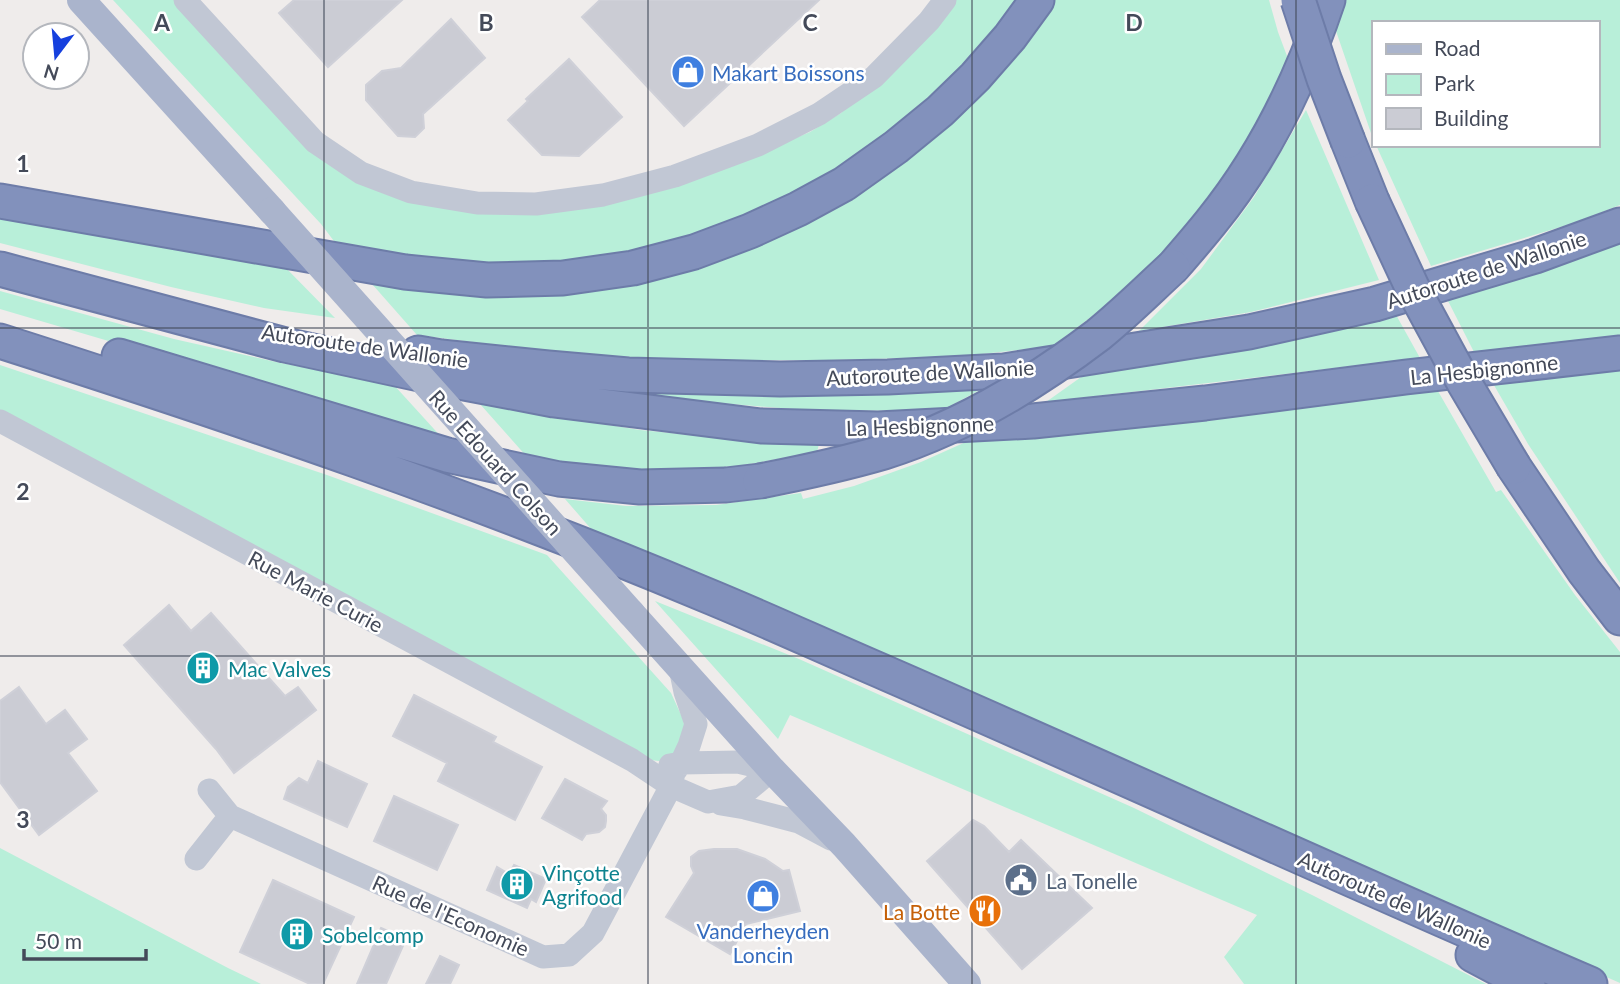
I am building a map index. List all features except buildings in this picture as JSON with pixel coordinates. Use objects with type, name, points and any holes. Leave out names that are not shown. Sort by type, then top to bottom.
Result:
[{"type":"highway","points":[[0,201],[405,272],[486,280],[563,278],[634,268],[694,252],[750,231],[844,184],[940,111],[1010,37],[1037,0]]},
{"type":"highway","points":[[1298,0],[1348,141],[1372,201],[1412,287],[1463,382],[1514,467],[1584,571],[1620,618]]},
{"type":"highway","points":[[0,319],[433,451],[547,477],[640,487],[726,485],[823,469],[885,451],[946,428],[1009,394],[1054,367],[1099,334],[1173,267],[1212,221],[1246,172],[1283,110],[1314,43],[1328,0]]},
{"type":"highway","name":"Autoroute de Wallonie","points":[[225,327],[290,331],[441,357],[548,369],[628,374],[780,379],[1004,371],[1249,332],[1375,304],[1535,256],[1620,225]]},
{"type":"highway","points":[[0,269],[225,327]]},
{"type":"highway","name":"La Hesbignonne","points":[[225,327],[285,345],[425,376],[554,400],[761,426],[878,429],[1046,419],[1205,403],[1406,377],[1620,354]]},
{"type":"highway","points":[[0,341],[453,494],[704,594],[1201,813],[1528,984]]},
{"type":"highway","name":"Autoroute de Wallonie","points":[[1201,813],[1590,984]]},
{"type":"main road","name":"Rue Edouard Colson","points":[[81,0],[967,984]]},
{"type":"street","points":[[184,0],[315,142],[362,173],[411,192],[477,203],[536,204],[603,195],[675,176],[758,145],[819,114],[874,76],[929,22],[945,0]]},
{"type":"street","name":"Rue Marie Curie","points":[[0,421],[632,761],[671,786],[708,802],[800,822],[836,838]]},
{"type":"street","name":"Rue de l'Economie","points":[[209,790],[230,816],[543,957],[569,955],[593,933],[671,786],[674,773],[689,746],[696,724],[680,668]]},
{"type":"street","points":[[632,761],[659,766],[738,762],[772,770]]},
{"type":"street","points":[[708,802],[741,796],[772,770]]},
{"type":"street","points":[[196,859],[230,816]]},
{"type":"green space","points":[[113,0],[174,0],[305,143],[452,210],[704,176],[810,132],[841,113],[955,0],[1018,0],[980,47],[936,92],[883,138],[828,175],[753,215],[675,243],[597,260],[516,266],[439,263],[340,249],[321,224]]},
{"type":"green space","points":[[1054,0],[1269,0],[1290,64],[1248,143],[1206,207],[1156,268],[1149,266],[1100,310],[1053,346],[955,357],[828,360],[679,360],[552,352],[417,335],[372,284],[484,298],[582,293],[676,275],[777,238],[847,202],[908,159],[971,104]]},
{"type":"green space","points":[[1346,0],[1620,0],[1620,205],[1574,223],[1431,266],[1377,147],[1599,147],[1599,21],[1372,21],[1372,136],[1336,31]]},
{"type":"green space","points":[[1306,110],[1379,280],[1251,312],[1139,331],[1201,269],[1254,197]]},
{"type":"green space","points":[[0,217],[284,266],[335,318],[264,308],[0,243]]},
{"type":"green space","points":[[1620,237],[1620,335],[1474,352],[1445,295]]},
{"type":"green space","points":[[0,291],[174,339],[393,384],[444,440],[0,309]]},
{"type":"green space","points":[[1395,313],[1420,358],[1046,402],[1091,370]]},
{"type":"green space","points":[[0,365],[327,475],[547,555],[671,693],[683,719],[686,735],[669,760],[642,759],[0,413]]},
{"type":"green space","points":[[1620,365],[1620,583],[1528,444],[1491,380]]},
{"type":"green space","points":[[987,386],[943,410],[816,411],[659,398],[651,390]]},
{"type":"green space","points":[[1435,386],[1496,492],[1501,490],[1575,595],[1620,652],[1620,983],[599,538],[565,499],[626,506],[716,505],[801,493],[803,499],[854,486],[921,462],[977,437]]},
{"type":"green space","points":[[480,404],[640,430],[753,441],[819,444],[817,452],[738,466],[675,470],[674,476],[535,466]]},
{"type":"green space","points":[[655,601],[799,659],[1134,808],[1486,984],[1244,984],[1224,957],[1257,915],[790,715],[778,739]]},
{"type":"green space","points":[[0,848],[228,968],[261,984],[0,984]]},
{"type":"place","name":"Makart Boissons","points":[[688,72]]},
{"type":"place","name":"Mac Valves","points":[[203,668]]},
{"type":"place","name":"La Tonelle","points":[[1021,880]]},
{"type":"place","name":"Vinçotte Agrifood","points":[[517,884]]},
{"type":"place","name":"Vanderheyden Loncin","points":[[763,896]]},
{"type":"place","name":"La Botte","points":[[985,911]]},
{"type":"place","name":"Sobelcomp","points":[[297,934]]}]
